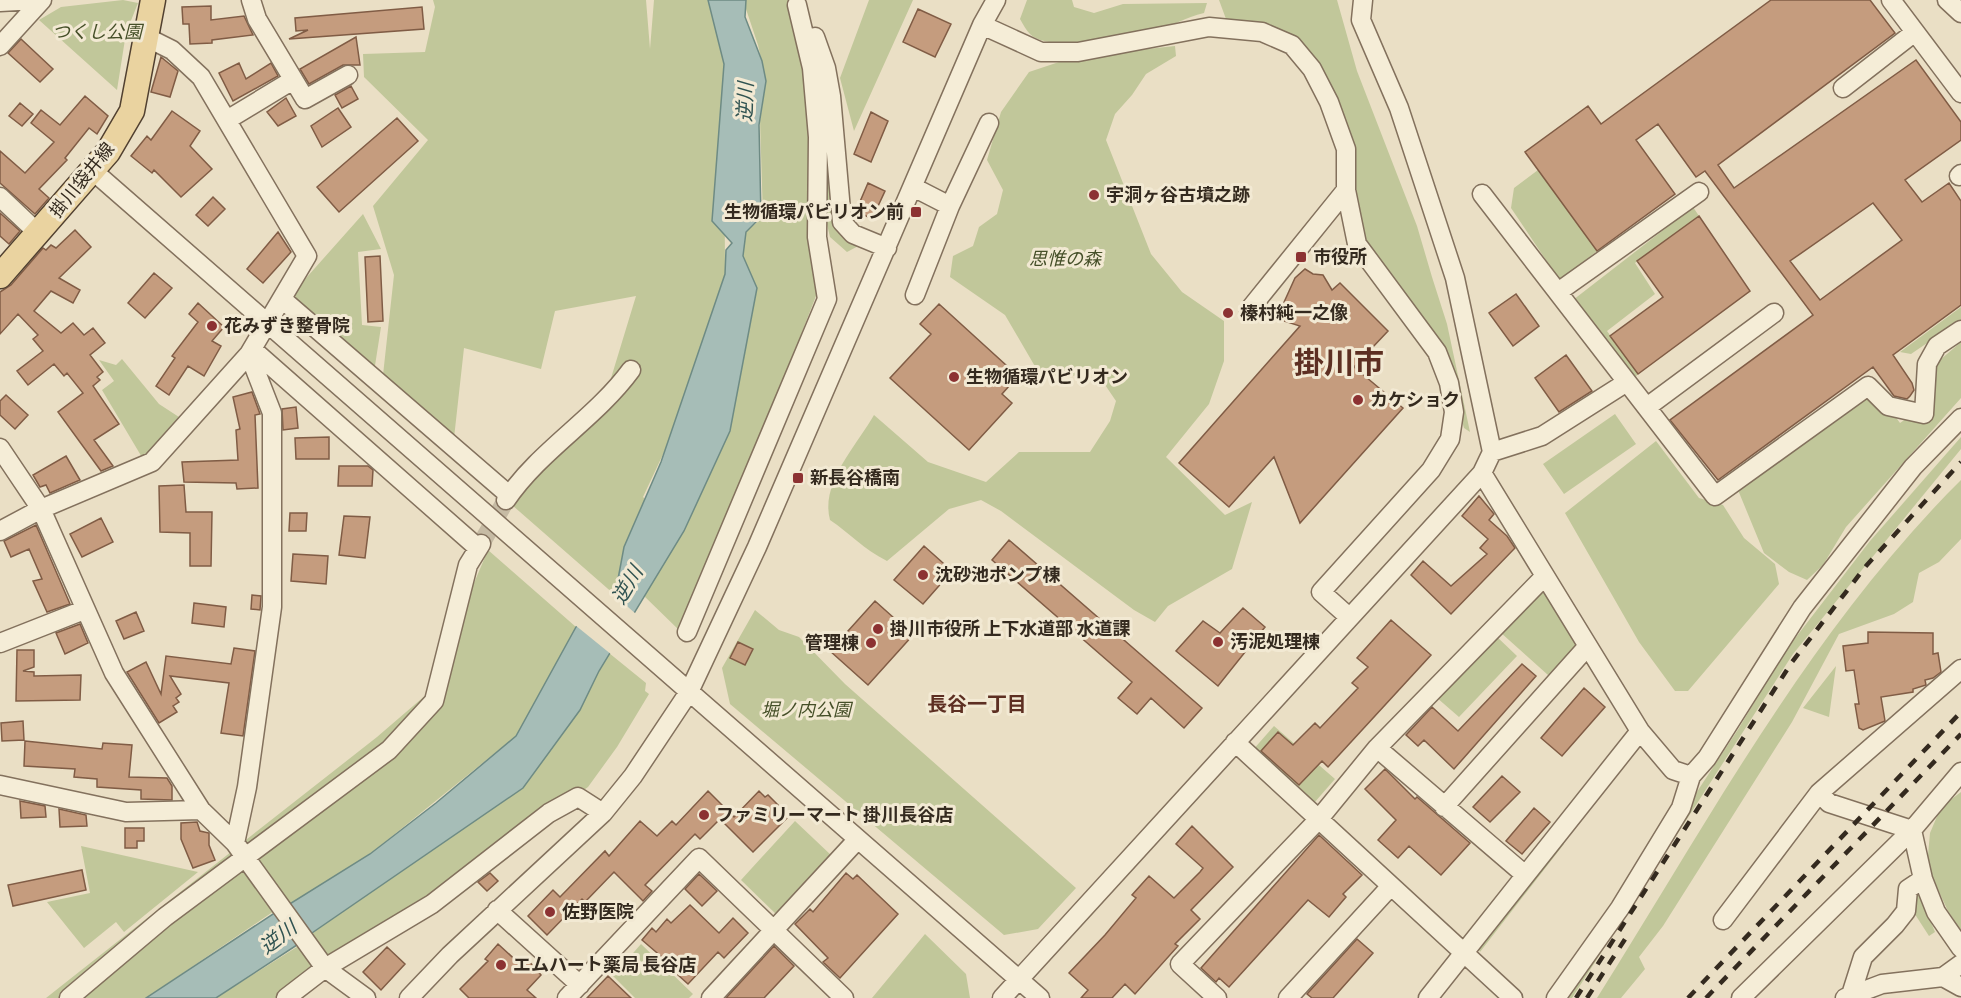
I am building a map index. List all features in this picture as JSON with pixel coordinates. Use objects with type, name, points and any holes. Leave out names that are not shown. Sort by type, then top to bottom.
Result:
[{"type":"main road","name":"掛川袋井線","points":[[0,276],[39,234],[108,152],[132,111],[148,38],[153,0]]},
{"type":"street","points":[[0,2],[35,0]]},
{"type":"street","points":[[0,46],[42,0]]},
{"type":"street","points":[[251,0],[257,19],[305,99],[348,75]]},
{"type":"street","points":[[409,998],[497,910],[603,813],[633,776],[689,692],[709,655],[982,26],[996,0]]},
{"type":"street","points":[[1002,998],[1482,473],[1492,452],[1455,278],[1399,108],[1361,20],[1363,0]]},
{"type":"street","points":[[1892,0],[1961,93]]},
{"type":"street","points":[[1947,0],[1961,13]]},
{"type":"street","points":[[797,2],[814,34],[826,68],[842,222],[853,234],[887,248]]},
{"type":"street","points":[[687,632],[827,299],[817,237],[818,137],[812,68],[797,2]]},
{"type":"street","points":[[982,26],[1041,52],[1078,52],[1209,27],[1262,32],[1292,45],[1312,69],[1346,148],[1346,189],[1357,244],[1437,352],[1449,383],[1454,412],[1450,439],[1431,470],[1321,592],[1348,617]]},
{"type":"street","points":[[1843,88],[1915,32]]},
{"type":"street","points":[[0,531],[41,509],[152,462],[250,352],[306,256],[201,76],[172,50],[148,38]]},
{"type":"street","points":[[226,120],[293,80]]},
{"type":"street","points":[[915,295],[950,206],[989,123]]},
{"type":"street","points":[[92,170],[1040,998]]},
{"type":"street","points":[[913,187],[950,206]]},
{"type":"street","points":[[1249,310],[1346,189]]},
{"type":"street","points":[[1558,292],[1699,192]]},
{"type":"street","points":[[1482,194],[1715,496],[1868,386],[1888,406],[1924,414],[1928,364],[1937,346],[1961,330]]},
{"type":"street","points":[[0,197],[39,234]]},
{"type":"street","points":[[282,298],[507,498],[525,474],[612,395],[631,370]]},
{"type":"street","points":[[1647,407],[1774,313]]},
{"type":"street","points":[[69,998],[240,851],[389,750],[434,701],[468,565],[480,546],[250,352]]},
{"type":"street","points":[[240,851],[272,607],[272,413],[250,352]]},
{"type":"street","points":[[1492,452],[1542,436],[1627,382]]},
{"type":"street","points":[[1556,998],[1620,908],[1681,808],[1691,776],[1707,758],[1802,608],[1913,467],[1961,418]]},
{"type":"street","points":[[0,448],[41,509],[114,673],[201,810],[240,851],[325,968],[366,998]]},
{"type":"street","points":[[1482,473],[1640,730],[1673,770],[1691,776]]},
{"type":"street","points":[[1217,998],[1180,964],[1318,820],[1377,748],[1544,577]]},
{"type":"street","points":[[0,642],[84,610]]},
{"type":"street","points":[[1444,807],[1587,647]]},
{"type":"street","points":[[1723,920],[1819,793],[1961,669]]},
{"type":"street","points":[[1428,998],[1640,730]]},
{"type":"street","points":[[1235,742],[1513,998]]},
{"type":"street","points":[[1377,748],[1524,874]]},
{"type":"street","points":[[1741,998],[1912,830],[1961,772]]},
{"type":"street","points":[[0,791],[126,812],[201,810]]},
{"type":"street","points":[[1819,793],[1829,802],[1912,830]]},
{"type":"street","points":[[286,998],[325,968],[432,904],[549,813],[578,797],[603,813]]},
{"type":"street","points":[[1912,830],[1923,879],[1936,912],[1961,948]]},
{"type":"street","points":[[711,998],[858,839]]},
{"type":"street","points":[[497,910],[573,992],[699,858],[844,998]]},
{"type":"street","points":[[1848,997],[1863,957],[1906,911],[1908,889],[1923,879]]},
{"type":"street","points":[[1288,998],[1390,887]]},
{"type":"street","points":[[1848,997],[1882,984],[1943,977],[1961,964]]},
{"type":"street","points":[[1943,977],[1961,987]]},
{"type":"green space","name":"つくし公園","points":[[123,0],[138,3],[126,33],[117,90],[39,20],[61,7]]},
{"type":"green space","points":[[433,0],[646,0],[650,49],[654,0],[708,0],[724,64],[725,274],[665,450],[643,497],[645,499],[624,547],[615,595],[512,505],[608,388],[636,296],[555,311],[541,369],[464,348],[454,438],[383,375],[394,275],[373,206],[428,140],[364,77],[363,54],[425,52],[435,7]]},
{"type":"green space","points":[[743,0],[791,0],[811,98],[821,283],[802,332],[768,439],[681,632],[643,595],[684,531],[730,431],[757,289],[743,256],[746,231],[763,218],[760,120],[766,81],[758,45]]},
{"type":"green space","points":[[869,0],[913,0],[854,131],[840,78]]},
{"type":"green space","points":[[1027,0],[1072,0],[1074,7],[1094,13],[1123,4],[1207,3],[1204,13],[1152,32],[1108,40],[1053,43],[1039,40],[1026,29],[1020,19]]},
{"type":"green space","points":[[1219,0],[1337,0],[1357,71],[1417,226],[1447,324],[1470,432],[1464,428],[1442,352],[1370,248],[1359,223],[1330,85],[1273,30],[1226,19]]},
{"type":"green space","name":"思惟の森","points":[[1175,46],[1176,56],[1146,74],[1115,114],[1106,140],[1151,254],[1182,292],[1224,321],[1224,361],[1209,404],[1166,457],[1225,515],[1252,502],[1232,569],[1168,606],[1155,622],[1134,610],[1001,511],[981,500],[949,509],[887,561],[830,520],[828,506],[835,478],[874,415],[928,462],[986,482],[1019,452],[1090,452],[1110,421],[1116,401],[1099,376],[1040,375],[1005,315],[950,277],[953,256],[973,246],[979,227],[997,214],[1003,190],[987,160],[1001,112],[1029,72],[1074,57]]},
{"type":"green space","points":[[827,118],[833,202],[862,244],[847,252],[830,237],[824,212]]},
{"type":"green space","points":[[1538,170],[1597,251],[1560,281],[1511,208],[1514,188]]},
{"type":"green space","points":[[1693,207],[1699,216],[1635,263],[1655,294],[1607,331],[1638,374],[1633,380],[1573,300]]},
{"type":"green space","points":[[363,214],[381,249],[358,252],[362,325],[381,327],[374,372],[291,295]]},
{"type":"green space","points":[[1961,307],[1961,320],[1911,354],[1900,352]]},
{"type":"green space","points":[[1961,342],[1961,398],[1846,527],[1823,565],[1807,580],[1789,572],[1764,553],[1738,490],[1874,387],[1900,423],[1917,411],[1926,372]]},
{"type":"green space","points":[[122,359],[159,404],[182,419],[143,459],[102,390],[114,381],[99,360],[116,365]]},
{"type":"green space","points":[[1615,414],[1636,444],[1564,494],[1543,464]]},
{"type":"green space","points":[[1961,437],[1961,449],[1793,654],[1572,998],[1561,998],[1739,728],[1783,654],[1870,541]]},
{"type":"green space","points":[[1656,441],[1699,498],[1723,505],[1744,538],[1775,564],[1779,584],[1688,691],[1675,691],[1639,642],[1565,513]]},
{"type":"green space","points":[[1961,480],[1961,539],[1939,562],[1919,573],[1913,602],[1894,614],[1839,634],[1792,722],[1663,926],[1639,957],[1645,969],[1621,998],[1597,998],[1722,795],[1809,662],[1907,538]]},
{"type":"green space","points":[[488,550],[576,627],[516,736],[370,854],[290,904],[242,843],[377,737],[427,694]]},
{"type":"green space","points":[[1543,587],[1579,648],[1548,675],[1500,632]]},
{"type":"green space","name":"堀ノ内公園","points":[[755,610],[779,630],[799,637],[845,684],[1076,888],[1038,929],[1004,935],[730,704],[722,668]]},
{"type":"green space","points":[[1495,635],[1517,656],[1459,717],[1436,697]]},
{"type":"green space","points":[[609,653],[646,683],[645,691],[649,694],[617,747],[588,787],[431,899],[330,960],[311,934],[523,788]]},
{"type":"green space","points":[[1836,666],[1829,717],[1803,708]]},
{"type":"green space","points":[[1274,726],[1335,779],[1314,803],[1252,751]]},
{"type":"green space","points":[[1961,792],[1961,930],[1948,911],[1927,866],[1930,833],[1941,807]]},
{"type":"green space","points":[[795,821],[832,856],[778,916],[741,880]]},
{"type":"green space","points":[[1559,841],[1564,844],[1480,952],[1478,947]]},
{"type":"green space","points":[[81,846],[198,872],[124,932],[116,922],[84,948],[47,902],[90,893]]},
{"type":"green space","points":[[236,848],[277,909],[146,998],[46,998]]},
{"type":"green space","points":[[1915,884],[1935,932],[1929,936],[1909,905]]},
{"type":"green space","points":[[925,934],[966,974],[970,998],[872,998]]},
{"type":"green space","points":[[641,944],[693,994],[689,998],[635,998],[613,976]]},
{"type":"green space","points":[[300,945],[316,966],[275,998],[216,998]]},
{"type":"water","name":"逆川","points":[[708,0],[746,0],[745,17],[762,61],[766,81],[759,125],[761,217],[746,232],[743,256],[757,288],[730,431],[684,531],[599,671],[580,710],[523,788],[309,935],[288,905],[370,854],[436,803],[516,736],[576,627],[615,595],[624,547],[661,462],[725,274],[726,250],[732,243],[712,221],[724,64]]},
{"type":"water","name":"逆川","points":[[276,912],[300,943],[216,998],[146,998]]},
{"type":"pier","points":[[612,593],[636,614],[612,655],[575,625]]},
{"type":"building","points":[[1771,0],[1870,0],[1895,33],[1718,165],[1734,188],[1916,60],[1961,122],[1961,140],[1905,180],[1922,202],[1949,183],[1961,201],[1961,305],[1893,355],[1912,383],[1914,390],[1910,396],[1907,399],[1894,396],[1873,367],[1718,480],[1670,420],[1813,315],[1705,171],[1696,177],[1658,124],[1636,140],[1675,194],[1597,251],[1525,152],[1588,106],[1601,124]],"holes":[[[1873,203],[1902,240],[1820,300],[1790,261]]]},
{"type":"building","points":[[211,6],[211,20],[244,16],[253,35],[212,40],[212,43],[190,44],[189,24],[183,24],[182,7]]},
{"type":"building","points":[[422,7],[424,29],[289,39],[308,30],[296,31],[295,18]]},
{"type":"building","points":[[918,9],[951,24],[935,57],[903,42]]},
{"type":"building","points":[[356,37],[360,65],[343,65],[309,84],[300,69]]},
{"type":"building","points":[[21,39],[53,69],[40,82],[8,53]]},
{"type":"building","points":[[161,57],[178,71],[170,97],[151,92]]},
{"type":"building","points":[[239,63],[246,79],[271,63],[278,76],[233,101],[219,73]]},
{"type":"building","points":[[351,86],[358,99],[342,108],[335,95]]},
{"type":"building","points":[[85,96],[108,116],[97,134],[89,128],[65,158],[67,160],[39,189],[49,198],[35,214],[0,183],[0,151],[25,173],[54,142],[31,123],[41,110],[60,125]]},
{"type":"building","points":[[286,98],[296,116],[278,126],[267,112]]},
{"type":"building","points":[[20,103],[33,114],[22,126],[9,116]]},
{"type":"building","points":[[338,108],[351,127],[322,147],[311,126]]},
{"type":"building","points":[[172,111],[200,131],[190,146],[212,169],[181,197],[154,170],[152,173],[131,156],[147,136],[151,140]]},
{"type":"building","points":[[871,112],[888,121],[871,162],[854,154]]},
{"type":"building","points":[[397,118],[418,141],[339,212],[317,187]]},
{"type":"building","points":[[868,183],[885,191],[872,219],[856,211]]},
{"type":"building","points":[[213,197],[225,209],[208,226],[196,215]]},
{"type":"building","points":[[0,213],[20,231],[9,244],[0,236]]},
{"type":"building","points":[[1699,216],[1750,291],[1638,374],[1610,336],[1663,297],[1637,261]]},
{"type":"building","points":[[75,230],[91,247],[59,278],[80,290],[73,303],[51,291],[34,311],[61,333],[73,323],[84,335],[93,328],[105,343],[90,355],[103,372],[97,377],[100,380],[93,386],[119,424],[94,440],[113,466],[101,471],[58,412],[83,393],[67,373],[64,376],[54,364],[28,385],[17,371],[43,351],[33,339],[38,335],[18,314],[0,334],[0,292],[11,285],[43,248],[46,250],[51,245],[56,248]]},
{"type":"building","points":[[278,232],[291,252],[263,283],[247,269]]},
{"type":"building","points":[[380,256],[383,321],[368,322],[365,257]]},
{"type":"building","points":[[1305,269],[1313,274],[1323,275],[1332,290],[1340,283],[1388,331],[1354,367],[1403,408],[1300,523],[1274,457],[1229,507],[1179,463],[1300,326],[1281,320],[1280,311],[1295,278]]},
{"type":"building","points":[[154,273],[172,288],[145,318],[128,303]]},
{"type":"building","points":[[1516,294],[1539,326],[1513,346],[1489,313]]},
{"type":"building","points":[[198,303],[224,327],[212,341],[221,346],[204,376],[188,366],[169,395],[156,386],[175,358],[172,356],[198,322],[189,314]]},
{"type":"building","name":"生物循環パビリオン","points":[[939,304],[1018,376],[1002,394],[1012,403],[969,450],[890,378],[931,334],[920,324]]},
{"type":"building","points":[[1566,355],[1592,391],[1559,412],[1535,378]]},
{"type":"building","points":[[252,392],[260,414],[255,415],[258,488],[237,489],[236,483],[184,482],[182,462],[238,460],[236,430],[240,429],[233,397]]},
{"type":"building","points":[[6,395],[28,415],[15,429],[0,415],[0,401]]},
{"type":"building","points":[[296,407],[298,428],[283,430],[282,409]]},
{"type":"building","points":[[329,437],[329,459],[296,459],[295,438]]},
{"type":"building","points":[[66,456],[80,480],[50,493],[46,485],[40,487],[33,475]]},
{"type":"building","points":[[339,466],[368,466],[373,470],[372,486],[338,486]]},
{"type":"building","points":[[184,485],[186,512],[212,512],[211,566],[190,566],[190,533],[160,532],[159,486]]},
{"type":"building","points":[[1479,496],[1494,514],[1489,520],[1507,536],[1515,548],[1451,614],[1411,575],[1423,561],[1451,586],[1487,554],[1480,548],[1488,539],[1462,516]]},
{"type":"building","points":[[290,513],[307,513],[306,531],[289,531]]},
{"type":"building","points":[[344,516],[370,517],[365,558],[339,555]]},
{"type":"building","points":[[101,518],[113,542],[82,557],[70,534]]},
{"type":"building","points":[[36,525],[70,604],[47,612],[33,581],[42,579],[29,549],[11,557],[4,541]]},
{"type":"building","points":[[1009,540],[1202,708],[1184,728],[1151,698],[1137,714],[1118,698],[1132,682],[992,560]]},
{"type":"building","name":"沈砂池ポンプ棟","points":[[924,546],[952,571],[923,604],[894,580]]},
{"type":"building","points":[[293,554],[328,556],[326,584],[291,581]]},
{"type":"building","points":[[252,595],[261,596],[260,610],[251,609]]},
{"type":"building","name":"管理棟","points":[[875,601],[913,635],[868,685],[830,651]]},
{"type":"building","points":[[194,603],[226,607],[224,627],[192,623]]},
{"type":"building","name":"汚泥処理棟","points":[[1243,608],[1265,627],[1218,686],[1176,651],[1203,621],[1220,633]]},
{"type":"building","points":[[136,612],[144,631],[124,639],[116,621]]},
{"type":"building","points":[[1391,620],[1431,655],[1328,767],[1322,761],[1299,785],[1261,751],[1278,732],[1293,745],[1315,723],[1320,728],[1358,688],[1352,683],[1368,667],[1357,658]]},
{"type":"building","points":[[80,624],[88,643],[65,654],[56,633]]},
{"type":"building","points":[[1868,632],[1933,633],[1933,654],[1938,653],[1941,672],[1925,680],[1926,685],[1913,689],[1913,692],[1881,697],[1885,721],[1863,730],[1859,728],[1855,704],[1859,704],[1854,670],[1846,671],[1843,646],[1868,643]]},
{"type":"building","points":[[738,642],[753,649],[745,665],[730,658]]},
{"type":"building","points":[[234,648],[255,651],[243,736],[221,733],[229,683],[170,676],[181,694],[176,698],[179,702],[173,706],[177,712],[159,723],[127,672],[146,662],[161,694],[166,656],[231,664]]},
{"type":"building","points":[[17,650],[34,650],[34,667],[23,671],[34,672],[34,676],[81,675],[80,700],[16,701]]},
{"type":"building","points":[[1522,664],[1536,676],[1454,769],[1424,740],[1418,746],[1406,735],[1432,707],[1458,731]]},
{"type":"building","points":[[1584,688],[1605,707],[1562,756],[1541,738]]},
{"type":"building","points":[[23,721],[24,740],[2,741],[1,723]]},
{"type":"building","points":[[25,741],[102,749],[103,743],[132,745],[129,777],[167,778],[172,786],[172,800],[141,799],[141,790],[97,787],[97,779],[74,777],[75,769],[24,766]]},
{"type":"building","points":[[1385,769],[1415,799],[1417,797],[1470,843],[1441,875],[1409,846],[1398,858],[1378,840],[1396,820],[1365,789]]},
{"type":"building","points":[[1502,776],[1520,792],[1490,822],[1473,807]]},
{"type":"building","points":[[708,791],[734,817],[759,791],[765,797],[768,795],[789,816],[753,852],[720,819],[700,839],[695,834],[645,885],[652,891],[643,901],[614,872],[585,902],[582,899],[547,935],[528,916],[553,890],[560,897],[605,851],[609,856],[640,821],[657,836],[672,821],[676,825]]},
{"type":"building","points":[[20,801],[45,806],[46,817],[21,818]]},
{"type":"building","points":[[1534,808],[1550,822],[1522,854],[1506,841]]},
{"type":"building","points":[[59,809],[86,815],[87,826],[60,827]]},
{"type":"building","points":[[197,822],[200,831],[209,833],[209,845],[215,860],[193,868],[181,839],[181,823]]},
{"type":"building","points":[[1192,826],[1233,867],[1191,910],[1200,919],[1175,944],[1178,946],[1135,994],[1125,984],[1112,998],[1081,998],[1088,990],[1069,973],[1136,898],[1132,895],[1149,876],[1174,898],[1203,868],[1176,844]]},
{"type":"building","points":[[125,828],[144,828],[144,841],[137,841],[137,848],[125,848]]},
{"type":"building","points":[[1319,835],[1362,875],[1343,894],[1346,897],[1329,917],[1308,900],[1229,987],[1219,978],[1216,982],[1201,968]]},
{"type":"building","points":[[82,870],[86,890],[13,906],[8,885]]},
{"type":"building","points":[[490,873],[498,881],[487,891],[478,882]]},
{"type":"building","points":[[846,873],[853,879],[857,875],[898,914],[840,978],[823,962],[828,958],[795,924],[810,909],[813,912]]},
{"type":"building","points":[[699,874],[717,891],[702,906],[685,889]]},
{"type":"building","points":[[690,905],[719,933],[733,918],[748,933],[724,958],[718,952],[688,984],[668,966],[670,964],[642,940],[652,928],[656,932],[667,919],[671,923]]},
{"type":"building","points":[[1357,939],[1373,953],[1333,998],[1312,998],[1307,994]]},
{"type":"building","points":[[498,944],[521,965],[527,959],[541,975],[527,990],[536,998],[469,998],[460,989],[488,961],[485,959]]},
{"type":"building","points":[[774,946],[794,966],[764,998],[726,998]]},
{"type":"building","points":[[387,947],[405,964],[381,990],[363,972]]},
{"type":"building","points":[[608,976],[631,998],[587,998]]},
{"type":"tunnel","points":[[481,544],[506,500]]},
{"type":"railway","points":[[1576,998],[1792,662],[1866,566],[1961,462]]},
{"type":"railway","points":[[1688,998],[1961,712]]},
{"type":"railway","points":[[1706,998],[1961,734]]},
{"type":"railway","points":[[1587,998],[1629,933]]},
{"type":"place","name":"宇洞ヶ谷古墳之跡","points":[[1094,195]]},
{"type":"place","name":"生物循環パビリオン前","points":[[916,212]]},
{"type":"place","name":"市役所","points":[[1301,257]]},
{"type":"place","name":"榛村純一之像","points":[[1228,313]]},
{"type":"place","name":"花みずき整骨院","points":[[212,326]]},
{"type":"place","name":"生物循環パビリオン","points":[[954,377]]},
{"type":"place","name":"カケショク","points":[[1358,400]]},
{"type":"place","name":"新長谷橋南","points":[[798,478]]},
{"type":"place","name":"沈砂池ポンプ棟","points":[[923,575]]},
{"type":"place","name":"掛川市役所 上下水道部 水道課","points":[[878,629]]},
{"type":"place","name":"汚泥処理棟","points":[[1218,642]]},
{"type":"place","name":"管理棟","points":[[871,643]]},
{"type":"place","name":"ファミリーマート 掛川長谷店","points":[[704,815]]},
{"type":"place","name":"佐野医院","points":[[550,912]]},
{"type":"place","name":"エムハート薬局 長谷店","points":[[501,965]]},
{"type":"district","name":"掛川市","points":[[1339,363]]},
{"type":"district","name":"長谷一丁目","points":[[977,704]]}]
